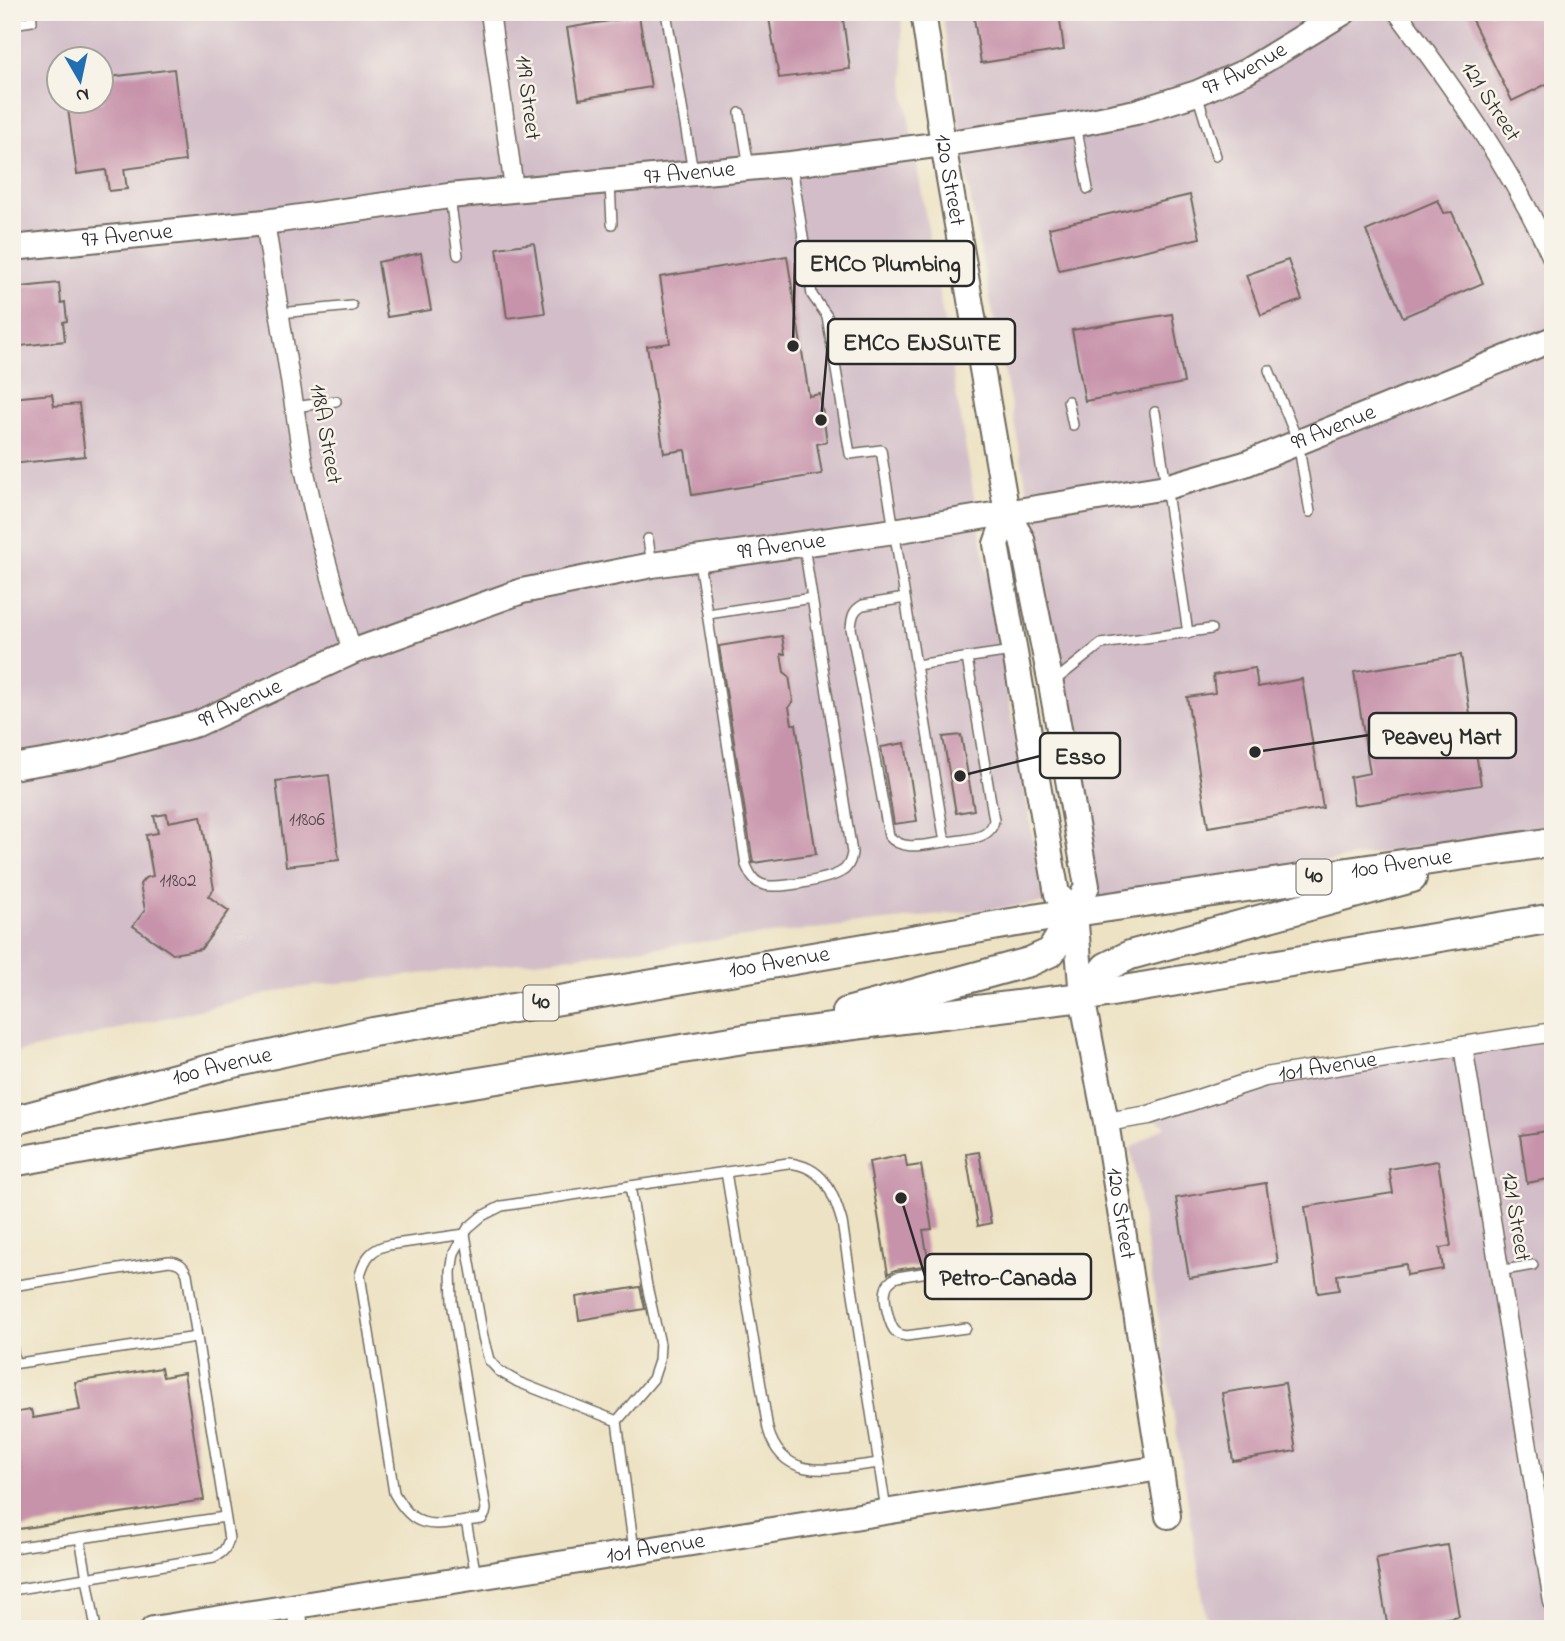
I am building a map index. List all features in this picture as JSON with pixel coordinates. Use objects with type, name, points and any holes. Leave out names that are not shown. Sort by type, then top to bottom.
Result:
[{"type":"main road","name":"100 Avenue","points":[[12,1121],[225,1065],[373,1032],[1075,912],[1542,844]]},
{"type":"main road","points":[[1083,997],[1106,967],[1130,955],[1542,844]]},
{"type":"main road","points":[[750,1038],[1029,962],[1051,953],[1075,912]]},
{"type":"main road","points":[[12,1162],[269,1116],[750,1038],[1083,997],[1553,918]]},
{"type":"street","name":"119 Street","points":[[490,12],[514,190]]},
{"type":"street","name":"120 Street","points":[[922,12],[1007,513],[1022,539],[1087,886],[1075,912],[1083,997],[1106,1122],[1168,1516]]},
{"type":"street","name":"97 Avenue","points":[[12,248],[265,222],[449,196],[750,169],[1076,124],[1136,113],[1197,93],[1247,71],[1344,12]]},
{"type":"street","name":"121 Street","points":[[1397,12],[1437,66],[1498,159],[1539,229],[1553,260]]},
{"type":"street","name":"118A Street","points":[[265,222],[304,468],[318,531],[352,652]]},
{"type":"street","name":"99 Avenue","points":[[12,767],[79,756],[197,724],[352,652],[522,591],[652,565],[894,531],[1166,487],[1245,464],[1553,339]]},
{"type":"street","name":"120 Street","points":[[1007,513],[996,544],[1057,894],[1075,912]]},
{"type":"street","name":"101 Avenue","points":[[1106,1122],[1149,1115],[1265,1077],[1553,1032]]},
{"type":"street","name":"121 Street","points":[[1463,1046],[1553,1602]]},
{"type":"street","name":"101 Avenue","points":[[153,1629],[298,1617],[476,1577],[1160,1468]]},
{"type":"lane","points":[[12,24],[32,21],[31,12]]},
{"type":"lane","points":[[666,12],[693,174]]},
{"type":"lane","points":[[1197,93],[1216,156]]},
{"type":"lane","points":[[740,113],[750,169]]},
{"type":"lane","points":[[1076,124],[1088,189]]},
{"type":"lane","points":[[791,164],[812,295],[827,316],[850,454],[881,450],[945,842]]},
{"type":"lane","points":[[610,182],[612,225]]},
{"type":"lane","points":[[449,196],[458,255]]},
{"type":"lane","points":[[280,313],[352,306]]},
{"type":"lane","points":[[1269,370],[1298,442],[1310,512]]},
{"type":"lane","points":[[295,407],[336,401]]},
{"type":"lane","points":[[1068,401],[1073,425]]},
{"type":"lane","points":[[1155,412],[1188,632]]},
{"type":"lane","points":[[648,540],[652,565]]},
{"type":"lane","points":[[699,559],[747,864],[755,881],[775,887],[837,875],[850,862],[852,853],[804,544]]},
{"type":"lane","points":[[708,614],[812,598]]},
{"type":"lane","points":[[905,598],[863,605],[854,612],[851,628],[890,836],[900,845],[980,837],[993,828],[994,820],[967,658]]},
{"type":"lane","points":[[1051,684],[1101,645],[1211,629]]},
{"type":"lane","points":[[916,665],[1016,650]]},
{"type":"lane","points":[[465,1234],[378,1248],[369,1254],[360,1275],[394,1493],[403,1509],[413,1518],[426,1524],[441,1525],[482,1519],[486,1509],[453,1302],[451,1272],[454,1253],[465,1234],[468,1228],[482,1216],[502,1206],[788,1163],[802,1164],[815,1172],[836,1201],[842,1222],[886,1512]]},
{"type":"lane","points":[[726,1172],[771,1442],[789,1462],[816,1471],[878,1462]]},
{"type":"lane","points":[[630,1186],[660,1344],[659,1361],[653,1379],[617,1421],[635,1552]]},
{"type":"lane","points":[[465,1234],[489,1360],[499,1371],[518,1382],[617,1421]]},
{"type":"lane","points":[[12,1286],[169,1261],[178,1262],[184,1268],[229,1539],[227,1548],[214,1557],[12,1590]]},
{"type":"lane","points":[[1499,1271],[1533,1265]]},
{"type":"lane","points":[[959,1267],[897,1277],[890,1280],[885,1292],[889,1322],[901,1335],[966,1328]]},
{"type":"lane","points":[[12,1345],[14,1364],[197,1337]]},
{"type":"lane","points":[[12,1548],[225,1517]]},
{"type":"lane","points":[[466,1521],[476,1577]]},
{"type":"lane","points":[[80,1538],[96,1629]]},
{"type":"shaded area","points":[[12,12],[901,12],[905,96],[1044,903],[288,989],[12,1054]]},
{"type":"shaded area","points":[[942,12],[1553,12],[1553,825],[1095,899],[1043,570],[970,196]]},
{"type":"shaded area","points":[[1553,1032],[1553,1629],[1208,1629],[1131,1148],[1166,1126],[1149,1115],[1265,1077]]},
{"type":"building","points":[[768,12],[842,12],[850,69],[779,78]]},
{"type":"building","points":[[973,12],[1045,12],[1045,15],[1059,13],[1064,50],[981,63]]},
{"type":"building","points":[[1468,12],[1553,12],[1553,81],[1512,101]]},
{"type":"building","points":[[639,16],[651,87],[579,99],[567,28]]},
{"type":"building","points":[[174,69],[185,161],[124,169],[127,189],[109,191],[106,170],[77,174],[69,116],[116,116],[116,76]]},
{"type":"building","points":[[1190,195],[1200,238],[1059,270],[1049,228]]},
{"type":"building","points":[[1438,200],[1444,213],[1452,212],[1483,283],[1403,317],[1366,231]]},
{"type":"building","points":[[534,243],[545,313],[507,318],[497,248]]},
{"type":"building","points":[[421,253],[431,310],[387,317],[378,262]]},
{"type":"building","points":[[787,256],[809,396],[820,394],[827,442],[817,444],[822,474],[692,495],[685,450],[664,453],[647,346],[670,343],[660,277]]},
{"type":"building","points":[[1288,260],[1302,300],[1261,315],[1246,275]]},
{"type":"building","points":[[59,283],[61,303],[65,302],[67,321],[63,322],[65,341],[12,347],[12,288]]},
{"type":"building","points":[[1172,314],[1184,383],[1085,401],[1072,330]]},
{"type":"building","points":[[52,394],[54,406],[79,404],[85,456],[12,464],[12,398]]},
{"type":"building","points":[[782,636],[784,672],[789,676],[793,701],[789,707],[792,724],[796,724],[816,854],[753,863],[719,646]]},
{"type":"building","points":[[1461,655],[1481,785],[1354,805],[1350,777],[1370,773],[1354,672]]},
{"type":"building","points":[[1255,668],[1258,687],[1302,679],[1323,808],[1208,827],[1187,697],[1215,693],[1213,675]]},
{"type":"building","points":[[961,735],[974,810],[956,813],[943,737]]},
{"type":"building","points":[[905,743],[917,821],[894,824],[881,747]]},
{"type":"building","points":[[329,775],[339,860],[286,866],[276,781]]},
{"type":"building","points":[[167,814],[168,822],[201,816],[214,889],[208,896],[229,911],[201,949],[173,954],[133,926],[145,910],[140,884],[145,878],[153,876],[146,835],[158,833],[154,816]]},
{"type":"building","points":[[1553,1130],[1553,1178],[1527,1183],[1520,1135]]},
{"type":"building","points":[[979,1152],[991,1223],[978,1226],[966,1154]]},
{"type":"building","points":[[905,1155],[907,1167],[921,1165],[932,1229],[923,1230],[929,1265],[895,1270],[888,1274],[869,1162]]},
{"type":"building","points":[[1438,1161],[1451,1246],[1440,1248],[1443,1269],[1407,1275],[1406,1264],[1337,1275],[1339,1290],[1318,1293],[1305,1207],[1393,1193],[1389,1169]]},
{"type":"building","points":[[1266,1183],[1278,1263],[1189,1278],[1176,1198]]},
{"type":"building","points":[[640,1287],[645,1309],[579,1320],[576,1297]]},
{"type":"building","points":[[161,1368],[163,1377],[184,1373],[204,1500],[12,1530],[12,1413],[31,1410],[33,1418],[80,1410],[75,1382]]},
{"type":"building","points":[[1285,1383],[1296,1451],[1233,1461],[1222,1393]]},
{"type":"building","points":[[1447,1545],[1459,1616],[1388,1629],[1376,1558]]},
{"type":"place","name":"EMCO Plumbing","points":[[793,346]]},
{"type":"place","name":"EMCO ENSUITE","points":[[821,420]]},
{"type":"place","name":"Peavey Mart","points":[[1255,752]]},
{"type":"place","name":"Esso","points":[[960,776]]},
{"type":"place","name":"Petro-Canada","points":[[901,1198]]}]
